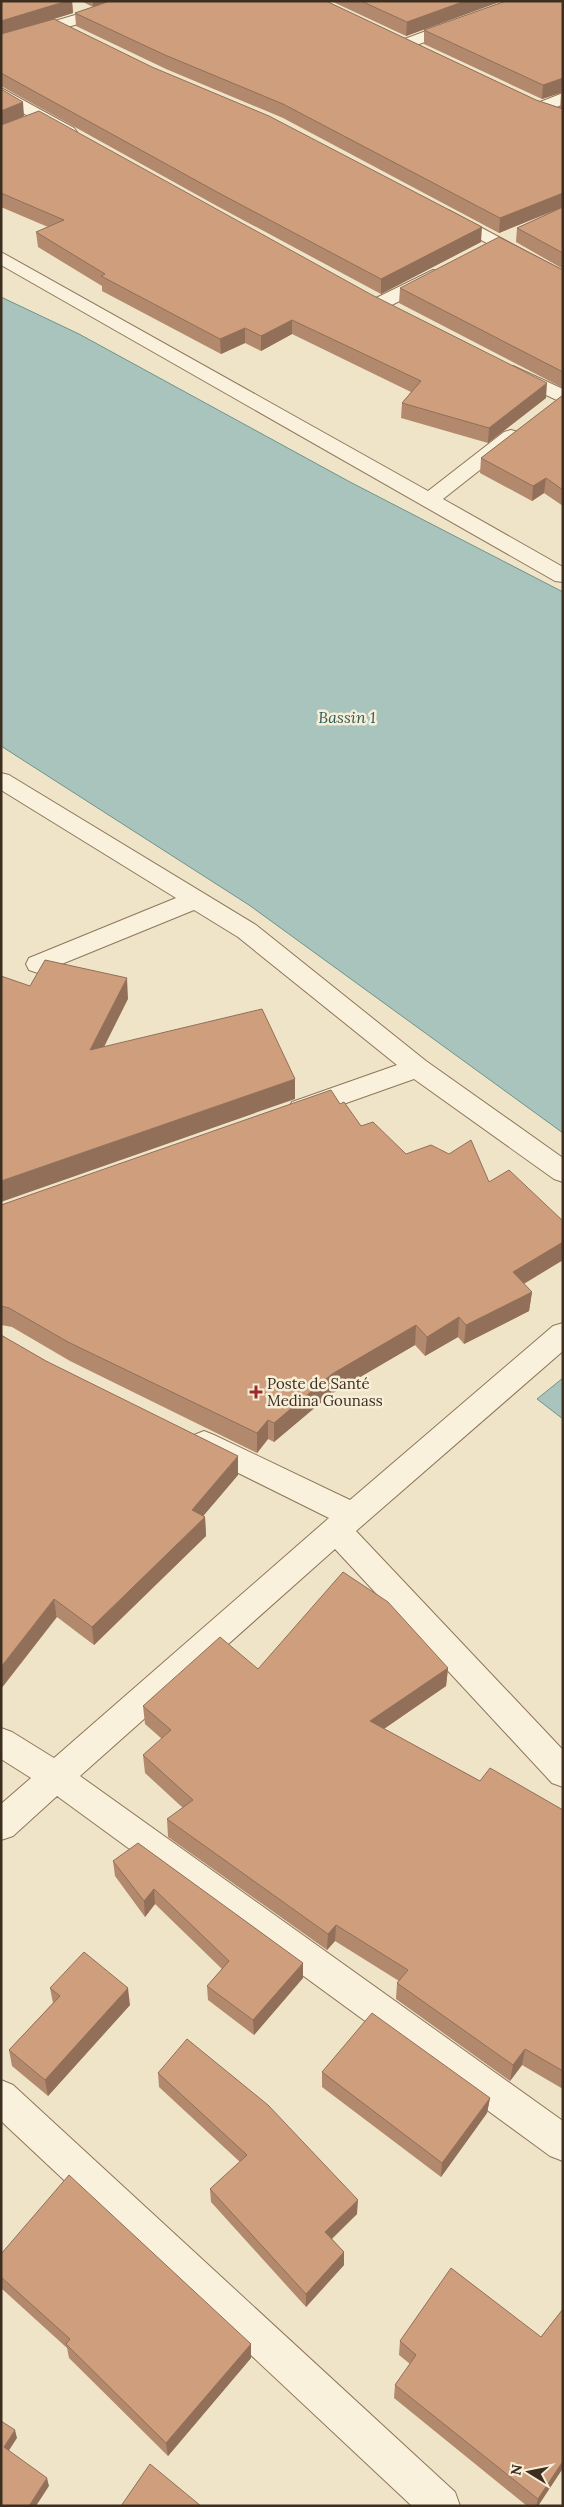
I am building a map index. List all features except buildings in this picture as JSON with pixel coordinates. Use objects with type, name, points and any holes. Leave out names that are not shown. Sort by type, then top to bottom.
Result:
[{"type":"street","points":[[405,44],[524,1]]},
{"type":"street","points":[[70,5],[92,15]]},
{"type":"street","points":[[1,42],[58,26],[108,9]]},
{"type":"street","points":[[58,26],[83,38]]},
{"type":"street","points":[[1,93],[33,120],[83,140]]},
{"type":"street","points":[[541,108],[563,98]]},
{"type":"street","points":[[430,206],[506,238],[563,279]]},
{"type":"street","points":[[481,251],[506,238]]},
{"type":"street","points":[[1,257],[429,500],[558,568]]},
{"type":"street","points":[[378,304],[447,268]]},
{"type":"street","points":[[362,294],[396,312]]},
{"type":"street","points":[[501,366],[557,401]]},
{"type":"street","points":[[429,500],[525,425]]},
{"type":"street","points":[[1,780],[248,931],[418,1068],[563,1172]]},
{"type":"street","points":[[38,964],[195,900]]},
{"type":"street","points":[[279,1117],[418,1068]]},
{"type":"street","points":[[1,1826],[344,1523],[563,1334]]},
{"type":"street","points":[[184,1433],[344,1523],[563,1773]]},
{"type":"street","points":[[1,1742],[56,1777],[563,2143]]},
{"type":"street","points":[[1,2097],[441,2506]]},
{"type":"water","name":"Bassin 1","points":[[1,297],[79,334],[350,482],[563,592],[563,1133],[249,905],[1,746]]},
{"type":"water","points":[[563,1378],[563,1419],[537,1399]]},
{"type":"place","name":"Poste de Santé Medina Gounass","points":[[256,1392]]}]
